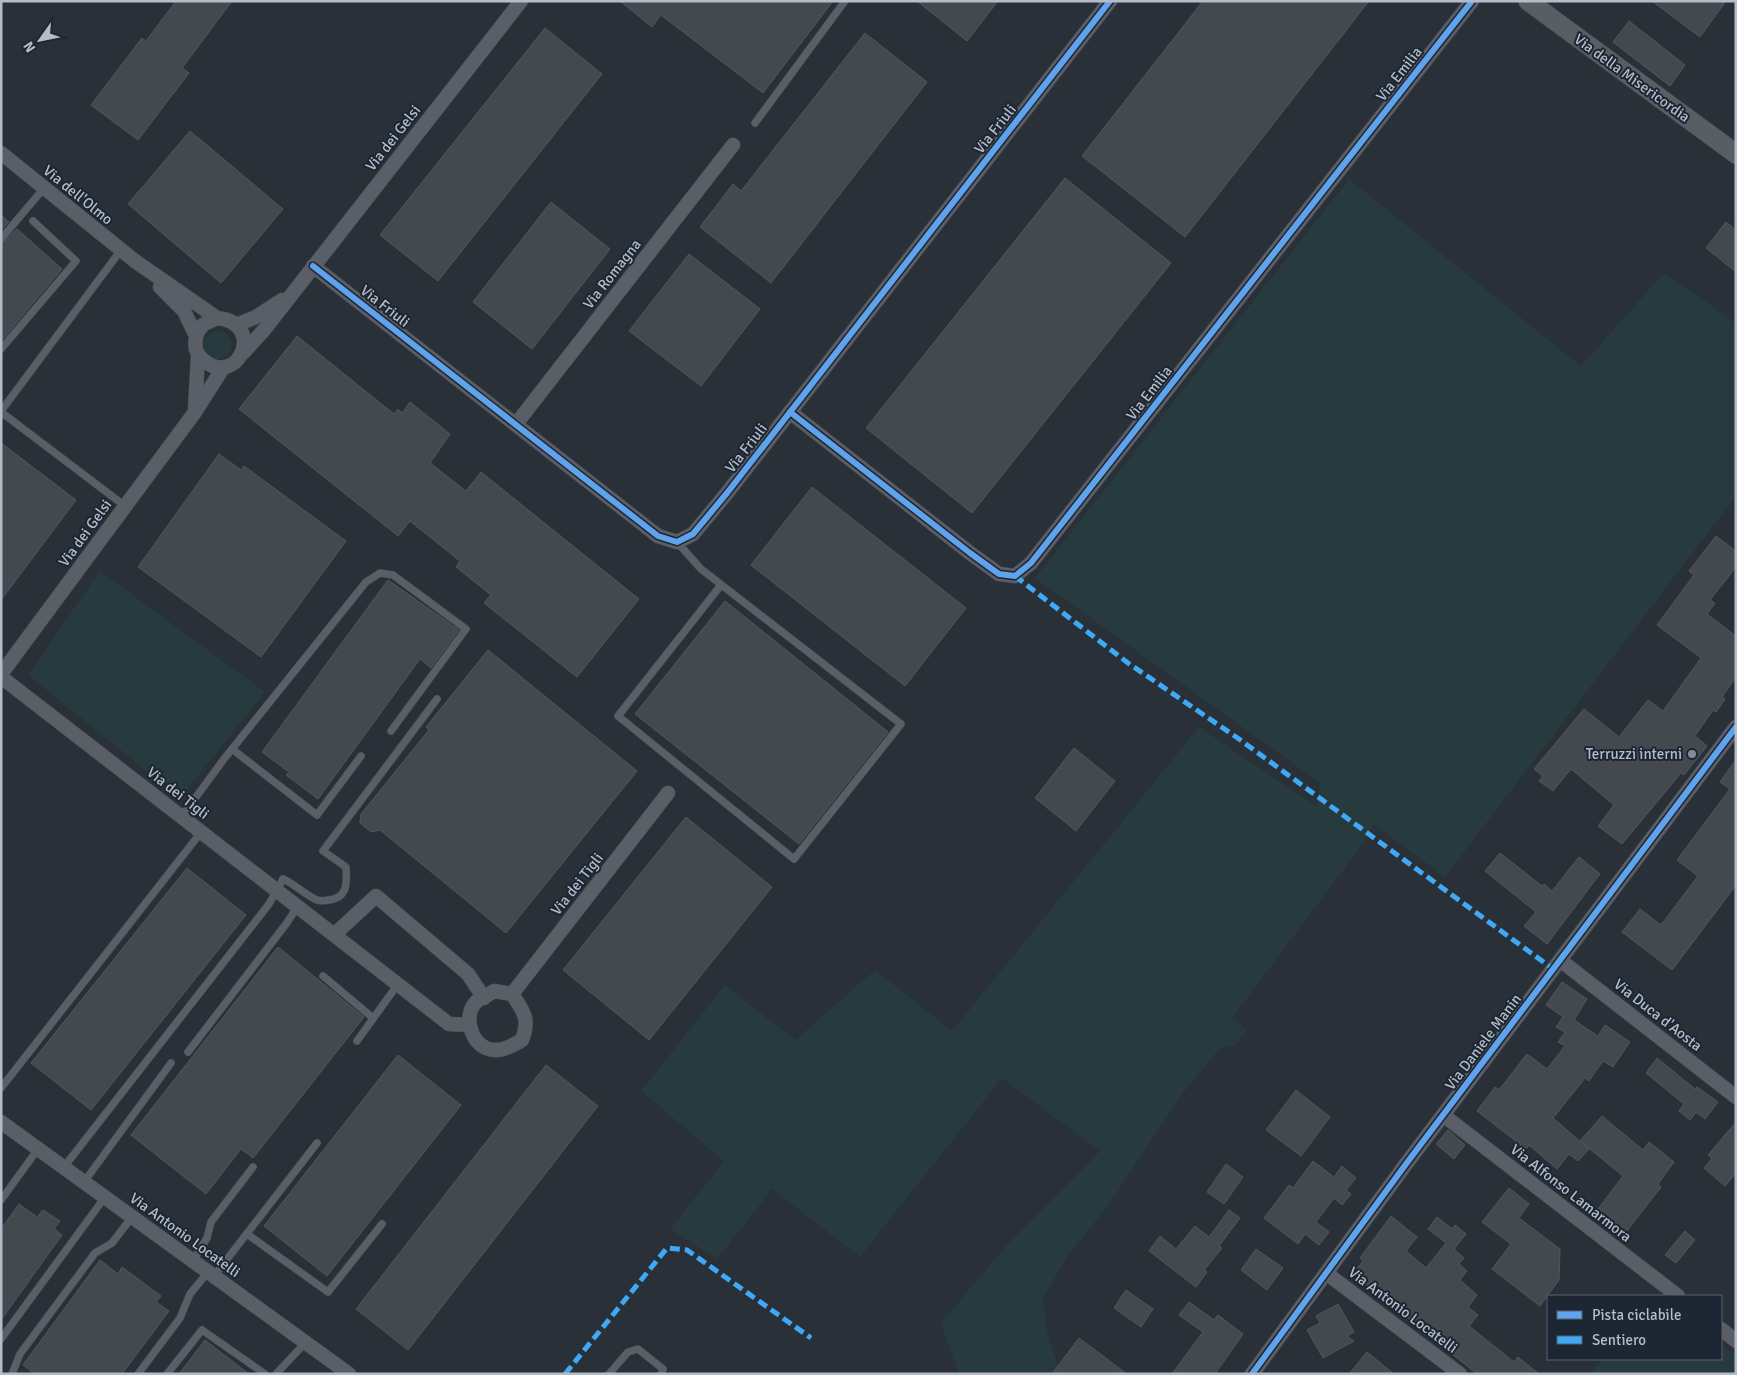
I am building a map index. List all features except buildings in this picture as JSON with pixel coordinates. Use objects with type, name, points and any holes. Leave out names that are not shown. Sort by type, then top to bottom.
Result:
[{"type":"street","name":"Via dei Gelsi","points":[[242,353],[264,330],[521,1]]},
{"type":"street","name":"Via Friuli","points":[[313,266],[658,536],[677,542],[693,534],[1110,1]]},
{"type":"street","name":"Via Emilia","points":[[790,412],[970,553],[999,574],[1015,576],[1031,563],[1472,1]]},
{"type":"street","name":"Via della Misericordia","points":[[1528,1],[1736,154]]},
{"type":"street","name":"Via Romagna","points":[[516,424],[733,145]]},
{"type":"street","name":"Via dell'Olmo","points":[[1,153],[135,261],[184,311],[196,336]]},
{"type":"street","name":"Via dell'Olmo","points":[[135,261],[217,318]]},
{"type":"street","points":[[236,325],[256,316],[291,294]]},
{"type":"street","points":[[195,412],[198,356],[195,346],[196,336],[204,324],[217,318],[227,319],[236,325],[243,338],[242,353],[235,363],[223,368],[209,366],[198,356]]},
{"type":"street","name":"Via dei Gelsi","points":[[1,676],[195,412],[223,368]]},
{"type":"street","name":"Via dei Tigli","points":[[1,676],[449,1024],[469,1025]]},
{"type":"street","name":"Via Daniele Manin","points":[[1252,1374],[1443,1115],[1736,727]]},
{"type":"street","name":"Via dei Tigli","points":[[512,994],[668,793]]},
{"type":"street","points":[[335,934],[376,896],[468,974],[484,998]]},
{"type":"street","name":"Via Duca d'Aosta","points":[[1560,960],[1736,1097]]},
{"type":"street","points":[[494,991],[512,994],[526,1020],[527,1026],[522,1040],[505,1049],[487,1049],[476,1041],[469,1025],[472,1009],[477,1002],[494,991]]},
{"type":"street","name":"Via Alfonso Lamarmora","points":[[1443,1115],[1677,1295]]},
{"type":"street","name":"Via Antonio Locatelli","points":[[1,1122],[349,1374]]},
{"type":"street","name":"Via Antonio Locatelli","points":[[1326,1273],[1460,1374]]},
{"type":"street","points":[[1722,1330],[1736,1340]]},
{"type":"lane","points":[[754,123],[845,1]]},
{"type":"lane","points":[[1,239],[44,188]]},
{"type":"lane","points":[[1,349],[76,261],[32,222]]},
{"type":"lane","points":[[122,250],[1,411],[125,506]]},
{"type":"lane","points":[[677,542],[701,569],[721,584],[901,724],[794,859],[618,716],[721,584]]},
{"type":"lane","points":[[182,816],[232,749],[366,582],[380,573],[393,575],[466,629],[391,731]]},
{"type":"lane","points":[[64,1167],[76,1148],[269,904],[276,888],[283,879],[315,900],[326,901],[342,895],[346,890],[346,867],[323,851],[437,699]]},
{"type":"lane","points":[[232,749],[317,815],[361,756]]},
{"type":"lane","points":[[1,1088],[202,831]]},
{"type":"lane","points":[[188,1052],[286,924],[298,905]]},
{"type":"lane","points":[[323,976],[373,1018]]},
{"type":"lane","points":[[357,1041],[399,984]]},
{"type":"lane","points":[[84,1182],[171,1064]]},
{"type":"lane","points":[[138,1374],[180,1318],[190,1294],[247,1234],[318,1143]]},
{"type":"lane","points":[[1,1200],[38,1149]]},
{"type":"lane","points":[[192,1260],[207,1238],[211,1222],[253,1167]]},
{"type":"lane","points":[[1,1339],[105,1197]]},
{"type":"lane","points":[[12,1374],[20,1354],[95,1253],[112,1243],[132,1217]]},
{"type":"lane","points":[[247,1234],[328,1292],[382,1224]]},
{"type":"lane","points":[[167,1374],[202,1330],[265,1374]]},
{"type":"lane","points":[[276,1374],[306,1342]]},
{"type":"lane","points":[[609,1374],[628,1352],[638,1349],[663,1369],[661,1374]]},
{"type":"green space","points":[[1349,179],[1581,366],[1664,273],[1736,323],[1736,496],[1445,877],[1373,824],[1366,840],[1232,1018],[1247,1030],[1236,1045],[1219,1049],[1183,1093],[1108,1206],[1068,1255],[1043,1298],[1046,1328],[1059,1368],[1055,1374],[959,1374],[941,1323],[1006,1246],[1100,1151],[1002,1078],[860,1257],[772,1189],[717,1259],[670,1229],[724,1161],[641,1091],[725,985],[795,1040],[875,970],[952,1031],[1199,727],[1316,806],[1320,783],[1035,578]]},
{"type":"green space","points":[[218,331],[228,335],[232,345],[228,355],[218,359],[208,355],[204,345],[208,335]]},
{"type":"green space","points":[[100,571],[265,692],[180,798],[28,675]]},
{"type":"green space","points":[[1722,1345],[1736,1356],[1736,1374],[1590,1374],[1601,1360],[1722,1360]]},
{"type":"marked path","points":[[1015,576],[1128,663],[1239,739],[1553,969]]},
{"type":"marked path","points":[[565,1374],[667,1248],[687,1250],[811,1338]]},
{"type":"cycle path","points":[[313,266],[658,536],[677,542],[693,534],[727,493],[1110,1]]},
{"type":"cycle path","points":[[790,412],[970,553],[999,574],[1015,576],[1031,563],[1472,1]]},
{"type":"cycle path","points":[[1252,1374],[1406,1164],[1736,727]]},
{"type":"place","name":"Terruzzi interni","points":[[1692,754]]}]
